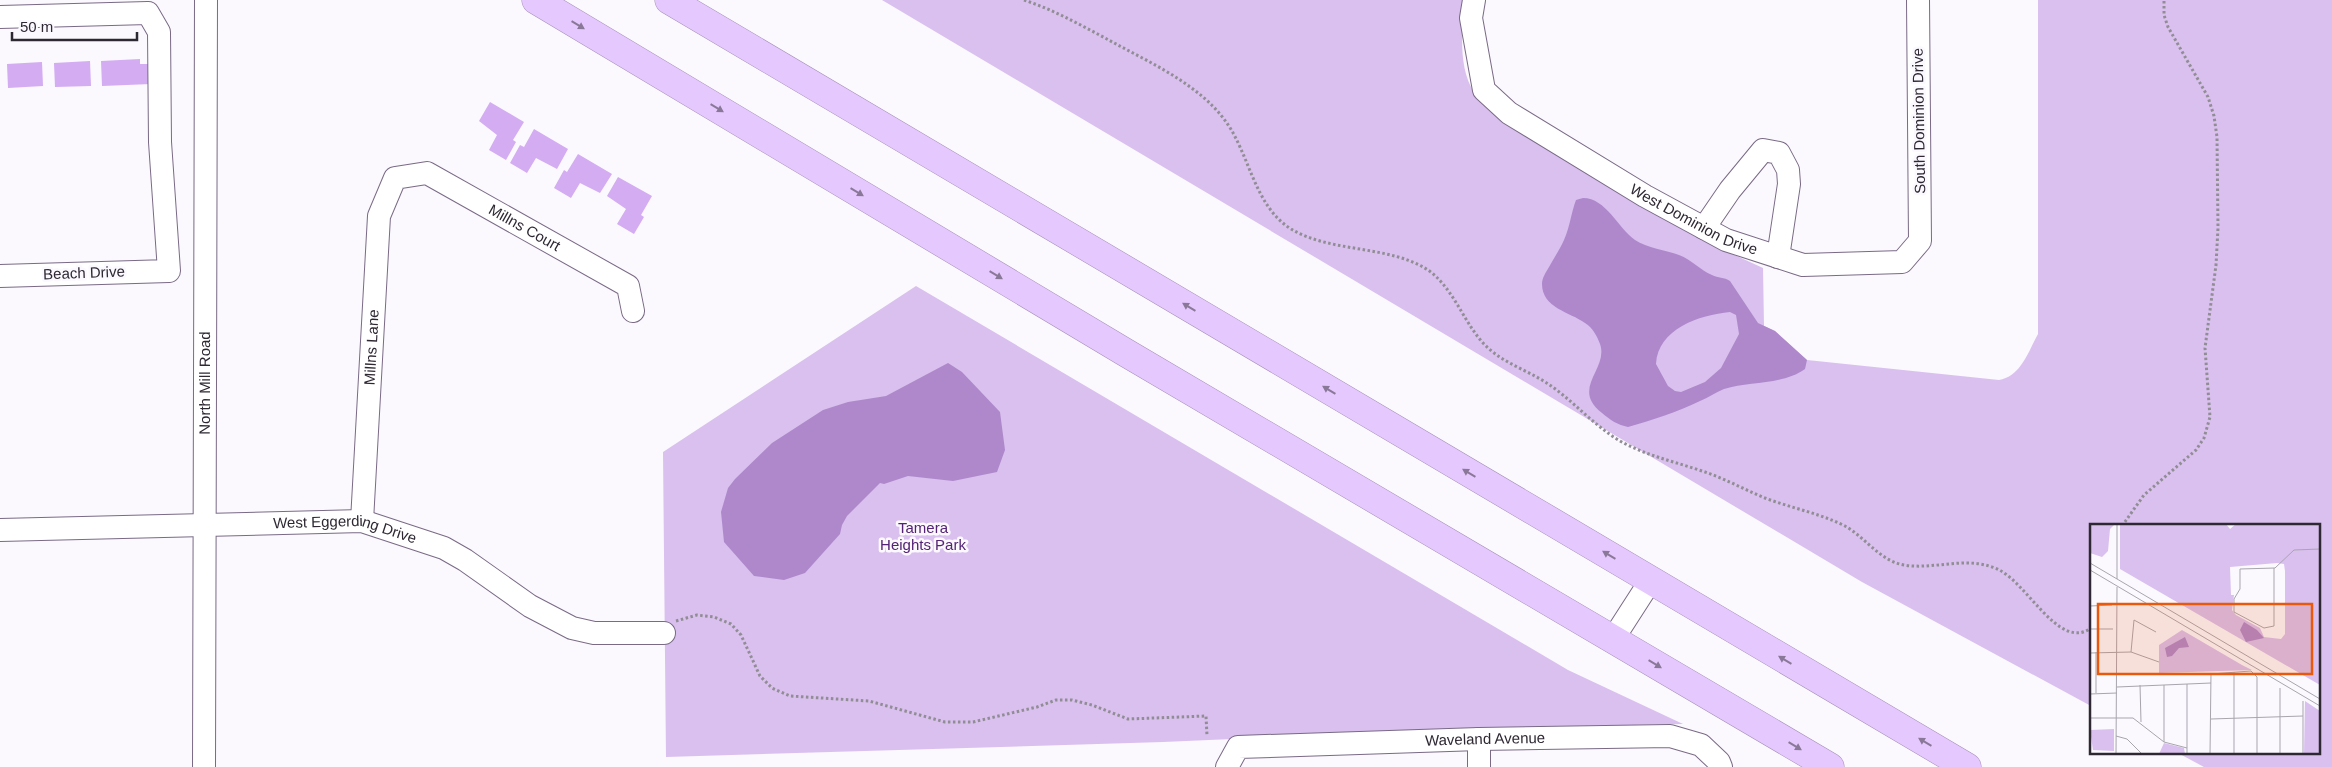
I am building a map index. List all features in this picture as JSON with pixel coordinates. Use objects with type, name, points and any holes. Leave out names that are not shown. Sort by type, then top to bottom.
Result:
[{"type":"highway","points":[[536,0],[1128,354],[1830,767]]},
{"type":"highway","points":[[669,0],[1966,767]]},
{"type":"street","name":"North Mill Road","points":[[204,767],[206,0]]},
{"type":"street","name":"West Dominion Drive","points":[[1474,0],[1471,18],[1484,90],[1509,113],[1645,196],[1726,240],[1804,265],[1902,262],[1920,241]]},
{"type":"street","name":"South Dominion Drive","points":[[1918,0],[1920,241]]},
{"type":"street","name":"Beach Drive","points":[[0,17],[148,13],[159,32],[160,142],[168,271],[0,276]]},
{"type":"street","points":[[1704,228],[1730,190],[1763,150],[1779,154],[1788,170],[1788,184],[1778,257]]},
{"type":"street","name":"Millns Court","points":[[395,178],[427,173],[628,286],[633,311]]},
{"type":"street","name":"Millns Lane","points":[[362,521],[379,216],[395,178]]},
{"type":"street","name":"West Eggerding Drive","points":[[0,530],[362,521],[444,548],[465,560],[530,606],[572,628],[594,634],[664,634]]},
{"type":"street","points":[[1613,639],[1651,580]]},
{"type":"street","name":"Waveland Avenue","points":[[1227,767],[1238,747],[1479,739],[1670,736],[1701,745],[1719,762],[1721,767]]},
{"type":"street","points":[[1479,739],[1479,767]]},
{"type":"path","points":[[1024,0],[1084,27],[1188,85],[1210,102],[1225,121],[1249,163],[1266,204],[1288,226],[1319,241],[1412,262],[1427,270],[1439,280],[1472,330],[1488,347],[1503,359],[1554,388],[1598,427],[1618,440],[1664,461],[1698,469],[1766,498],[1837,522],[1850,529],[1890,560],[1904,565],[1970,563],[1988,565],[2001,570],[2028,594],[2062,630],[2072,634],[2084,634],[2090,629]]},
{"type":"path","points":[[2123,524],[2144,496],[2196,450],[2206,433],[2210,417],[2205,348],[2216,265],[2218,228],[2217,137],[2214,116],[2208,97],[2168,27],[2164,15],[2164,0]]},
{"type":"path","points":[[664,634],[678,619],[697,615],[714,617],[731,624],[741,635],[760,676],[772,688],[790,696],[869,701],[945,722],[974,722],[1037,707],[1056,700],[1072,700],[1128,719],[1206,716],[1207,736]]},
{"type":"green space","points":[[882,0],[1463,0],[1463,61],[1469,83],[1481,101],[1503,122],[1704,241],[1763,268],[1764,326],[1775,331],[1807,360],[1999,380],[2013,374],[2023,362],[2038,334],[2038,0],[2332,0],[2332,767],[2204,767],[2180,754],[2320,754],[2320,524],[2090,524],[2090,705],[1862,582]]},
{"type":"green space","name":"Tamera Heights Park","points":[[916,286],[1568,670],[1683,724],[1485,728],[1163,742],[666,757],[663,452]]},
{"type":"shaded area","points":[[1583,198],[1591,199],[1598,203],[1605,208],[1629,235],[1640,243],[1679,255],[1708,273],[1730,281],[1758,323],[1775,331],[1807,360],[1805,369],[1787,378],[1724,389],[1683,409],[1628,427],[1617,424],[1608,418],[1593,404],[1589,395],[1592,378],[1600,362],[1601,353],[1598,338],[1588,325],[1552,304],[1543,292],[1544,275],[1561,247],[1576,200]],"holes":[[[1730,312],[1736,315],[1739,334],[1721,368],[1705,382],[1681,392],[1675,391],[1668,386],[1656,364],[1658,352],[1672,333],[1682,326],[1706,316]]]},
{"type":"shaded area","points":[[948,363],[962,372],[1000,412],[1005,450],[997,472],[953,481],[908,476],[884,484],[880,483],[847,516],[840,534],[805,573],[784,580],[754,576],[724,542],[721,512],[728,488],[735,479],[772,443],[823,410],[848,402],[886,396]]},
{"type":"building","points":[[140,59],[140,64],[150,64],[151,84],[102,86],[101,61]]},
{"type":"building","points":[[90,61],[91,86],[55,87],[54,63]]},
{"type":"building","points":[[42,62],[43,86],[8,88],[7,64]]},
{"type":"building","points":[[490,102],[524,122],[513,140],[516,142],[506,160],[489,150],[497,135],[479,121]]},
{"type":"building","points":[[534,129],[568,149],[557,169],[536,158],[527,173],[510,163],[520,145],[524,147]]},
{"type":"building","points":[[578,154],[612,174],[600,193],[580,183],[571,198],[554,188],[564,170],[567,172]]},
{"type":"building","points":[[618,177],[652,196],[641,215],[644,217],[634,234],[617,224],[626,209],[607,196]]}]
